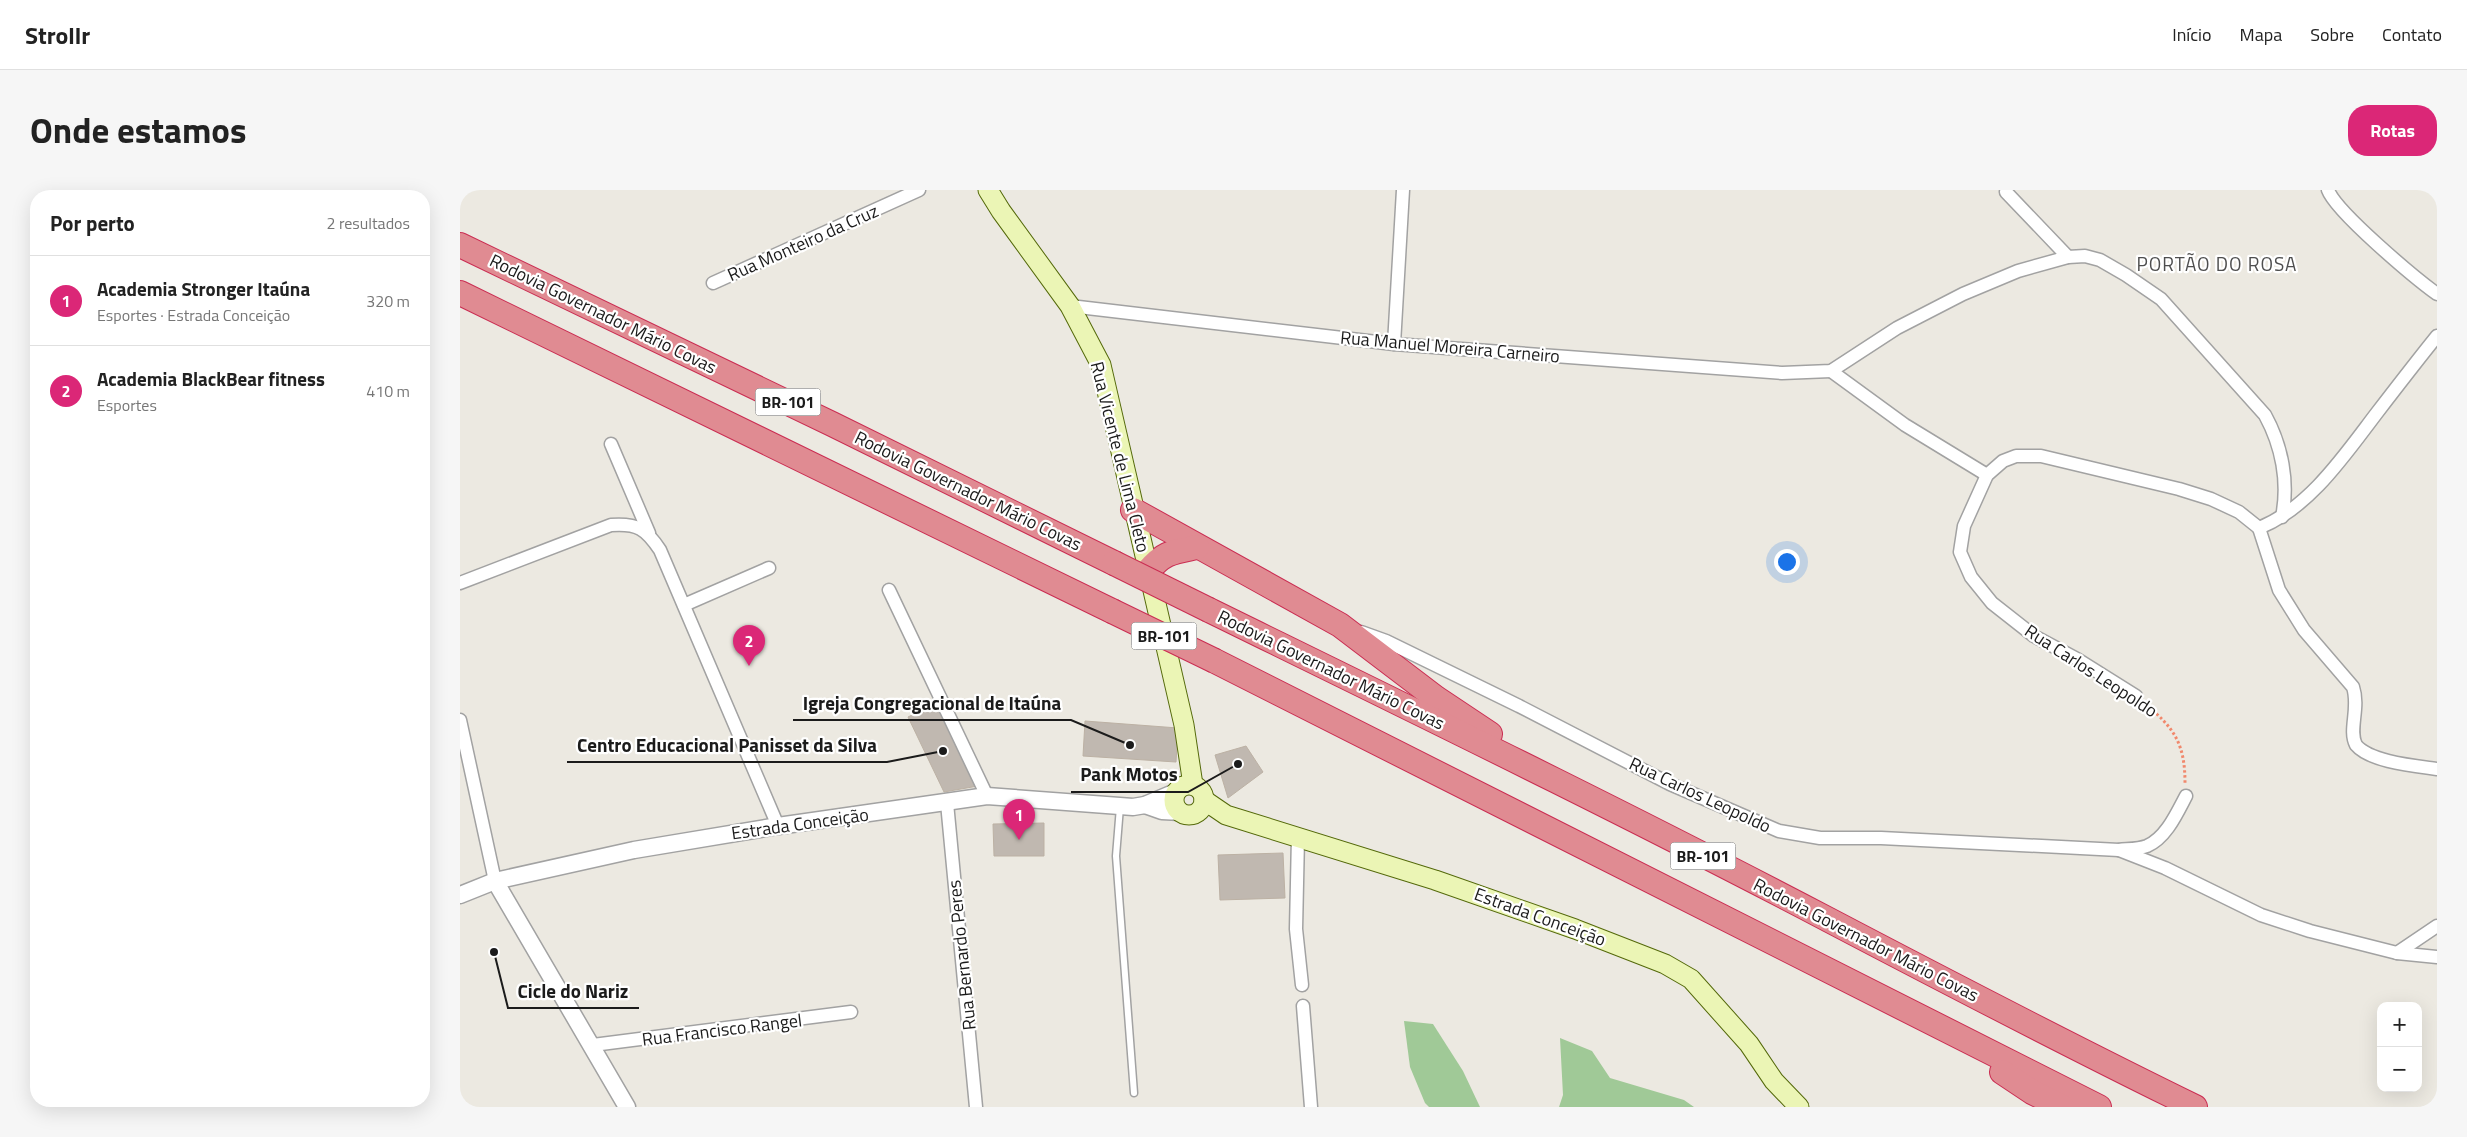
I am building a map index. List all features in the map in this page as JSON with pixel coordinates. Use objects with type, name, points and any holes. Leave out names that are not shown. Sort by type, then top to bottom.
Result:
[{"type":"highway","name":"Rodovia Governador Mário Covas","points":[[460,245],[832,424],[1210,610],[1829,920],[1948,984],[2195,1107]]},
{"type":"highway","name":"BR-101","points":[[460,293],[1215,661],[2099,1107]]},
{"type":"highway","points":[[1133,510],[1197,547],[1340,624],[1452,709],[1601,805]]},
{"type":"highway","points":[[1148,571],[1159,558],[1167,553],[1197,547]]},
{"type":"highway","points":[[1904,1008],[2032,1092],[2062,1107]]},
{"type":"main road","name":"Rua Vicente de Lima Cleto","points":[[988,190],[1001,211],[1070,306],[1101,366],[1184,725],[1189,798]]},
{"type":"main road","name":"Estrada Conceição","points":[[1189,798],[1226,815],[1444,883],[1575,929],[1664,964],[1691,979],[1749,1044],[1774,1080],[1799,1107]]},
{"type":"street","name":"Rua Monteiro da Cruz","points":[[713,283],[920,190]]},
{"type":"street","points":[[1394,344],[1402,190]]},
{"type":"street","points":[[2328,190],[2344,211],[2417,279],[2437,294]]},
{"type":"street","points":[[2006,192],[2068,257]]},
{"type":"street","points":[[1988,475],[1905,425],[1832,371],[1897,328],[1963,294],[2018,271],[2068,257],[2085,256],[2100,260],[2126,275],[2161,300],[2265,415],[2274,433],[2283,464],[2285,503],[2282,517]]},
{"type":"street","name":"Rua Manuel Moreira Carneiro","points":[[1070,306],[1394,344],[1782,373],[1832,371]]},
{"type":"street","points":[[2437,336],[2346,452],[2304,499],[2282,517],[2259,528],[2279,590],[2304,630],[2353,687],[2356,697],[2356,714],[2353,730],[2356,746],[2368,754],[2399,763],[2437,770]]},
{"type":"street","points":[[611,444],[649,533],[660,550],[778,826]]},
{"type":"street","name":"Rua Carlos Leopoldo","points":[[2136,696],[2077,659],[2034,636],[1992,603],[1971,577],[1960,552],[1964,526],[1988,475],[2004,461],[2016,456],[2042,456],[2211,499],[2239,512],[2259,528]]},
{"type":"street","points":[[460,583],[612,525],[626,524],[649,533]]},
{"type":"street","points":[[684,605],[769,568]]},
{"type":"street","points":[[889,590],[987,796]]},
{"type":"street","name":"Rua Carlos Leopoldo","points":[[1340,624],[1386,641],[1670,784],[1779,831],[1820,838],[1882,838],[2120,850],[2147,846],[2161,836],[2178,813],[2186,796]]},
{"type":"street","points":[[460,720],[495,881],[628,1107]]},
{"type":"street","name":"Estrada Conceição","points":[[460,895],[495,881],[634,850],[778,826],[987,796],[1120,806],[1145,805],[1189,798]]},
{"type":"street","name":"Rua Bernardo Peres","points":[[947,803],[976,1107]]},
{"type":"street","points":[[1298,837],[1296,929],[1302,985]]},
{"type":"street","points":[[2120,850],[2196,883],[2261,915],[2310,931],[2397,953],[2437,957]]},
{"type":"street","points":[[2397,953],[2437,926]]},
{"type":"street","points":[[1303,1006],[1311,1107]]},
{"type":"street","name":"Rua Francisco Rangel","points":[[593,1045],[851,1012]]},
{"type":"lane","points":[[1120,806],[1116,856],[1134,1094]]},
{"type":"path","name":"Rua Carlos Leopoldo","points":[[2136,696],[2163,718],[2178,739],[2185,760],[2186,796]]},
{"type":"green space","points":[[1404,1021],[1433,1024],[1463,1071],[1480,1107],[1429,1107],[1425,1103],[1410,1067]]},
{"type":"green space","points":[[1560,1038],[1592,1051],[1610,1078],[1684,1100],[1694,1107],[1559,1107],[1563,1095]]},
{"type":"building","points":[[938,703],[978,786],[944,792],[908,717]]},
{"type":"building","points":[[1085,721],[1178,728],[1176,762],[1083,756]]},
{"type":"building","points":[[1246,746],[1263,772],[1228,798],[1215,755]]},
{"type":"building","points":[[1044,823],[1044,856],[994,856],[993,824]]},
{"type":"building","points":[[1283,853],[1285,898],[1220,900],[1218,855]]},
{"type":"place","name":"Academia BlackBear fitness","points":[[749,666]]},
{"type":"place","name":"Igreja Congregacional de Itaúna","points":[[1130,745]]},
{"type":"place","name":"Centro Educacional Panisset da Silva","points":[[943,751]]},
{"type":"place","name":"Pank Motos","points":[[1238,764]]},
{"type":"place","name":"Academia Stronger Itaúna","points":[[1019,840]]},
{"type":"place","name":"Cicle do Nariz","points":[[494,952]]},
{"type":"district","name":"PORTÃO DO ROSA","points":[[2217,264]]}]
